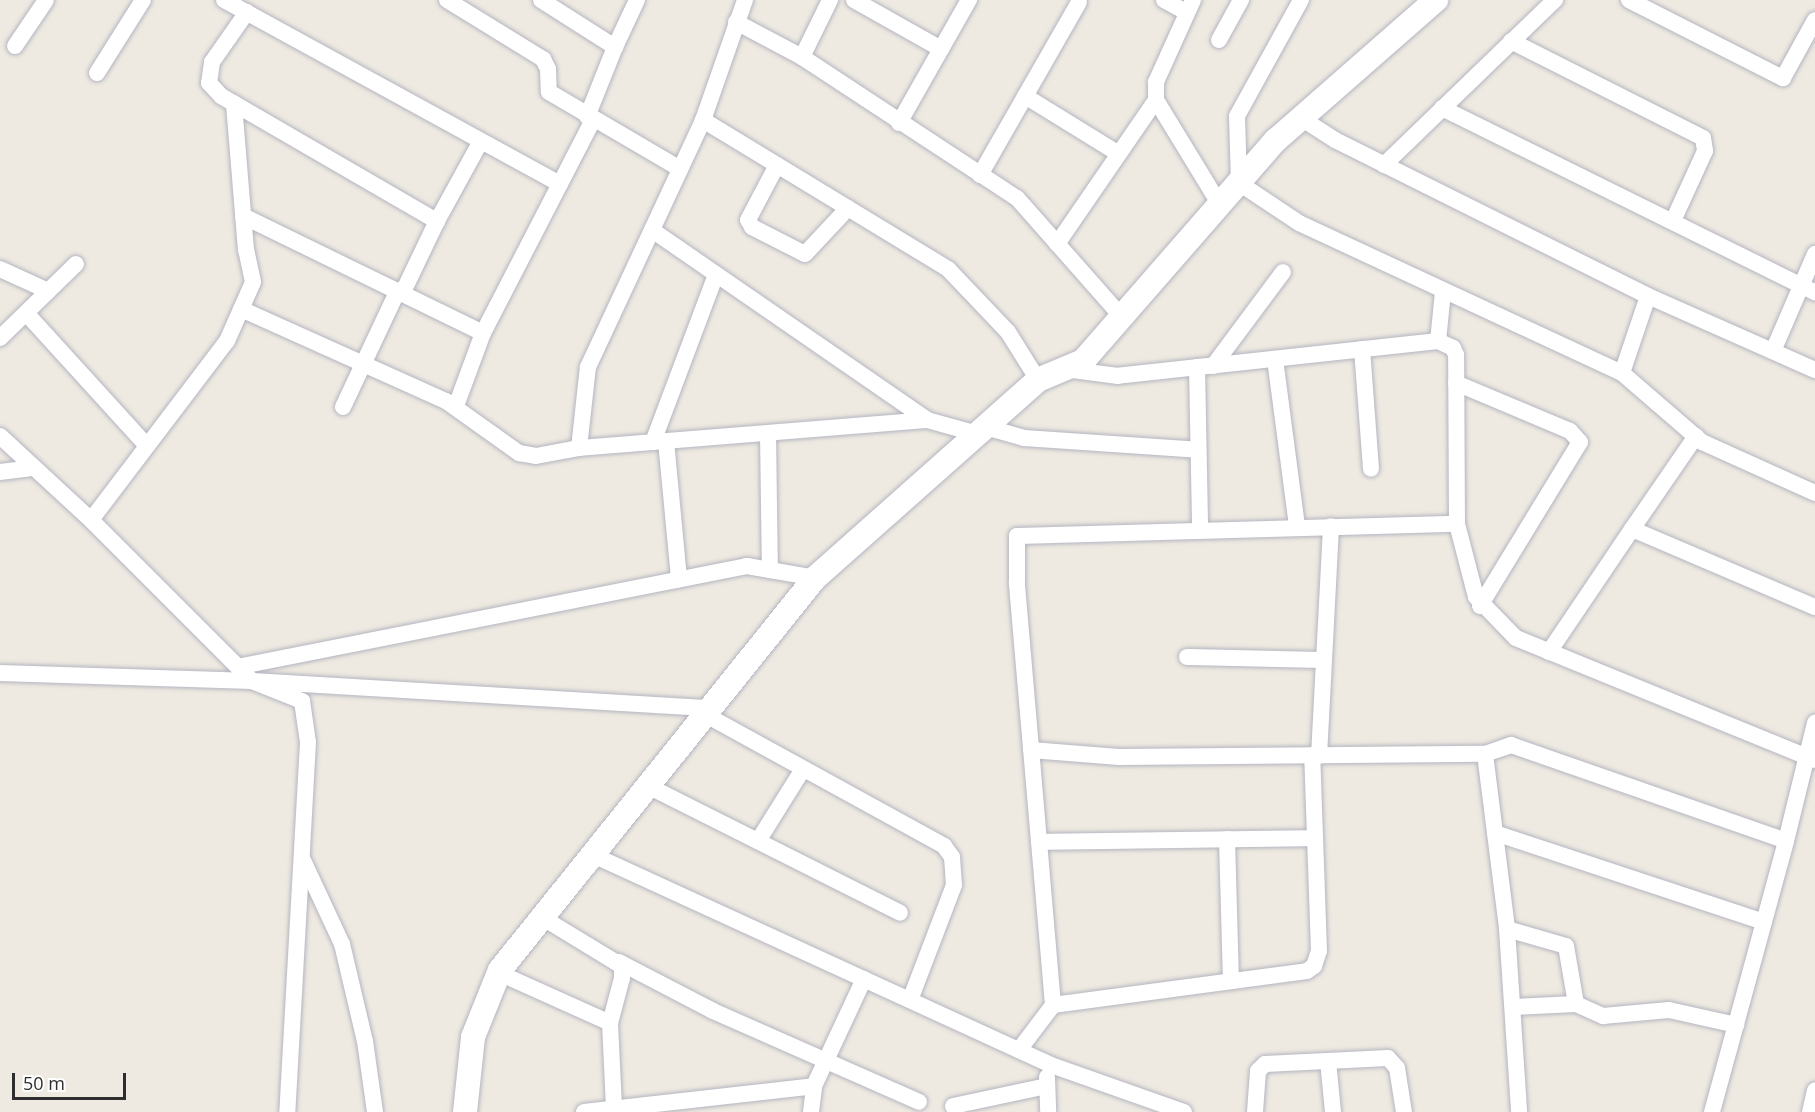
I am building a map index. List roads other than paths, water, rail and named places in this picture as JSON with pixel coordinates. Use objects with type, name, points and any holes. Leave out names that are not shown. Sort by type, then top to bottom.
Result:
[{"type":"street","points":[[15,46],[46,0]]},
{"type":"street","points":[[97,73],[142,0]]},
{"type":"street","points":[[225,0],[560,184]]},
{"type":"street","points":[[447,0],[543,59],[548,69],[549,92],[680,169]]},
{"type":"street","points":[[541,0],[615,47]]},
{"type":"street","points":[[456,406],[483,333],[560,184],[590,118],[615,47],[637,0]]},
{"type":"street","points":[[579,448],[588,367],[703,120],[745,0]]},
{"type":"street","points":[[802,57],[830,0]]},
{"type":"street","points":[[854,0],[941,49]]},
{"type":"street","points":[[900,123],[969,0]]},
{"type":"street","points":[[1164,0],[1190,7],[1156,82],[1156,100],[1220,205]]},
{"type":"street","points":[[1219,40],[1241,0]]},
{"type":"street","points":[[1239,183],[1237,116],[1301,0]]},
{"type":"street","points":[[465,1112],[473,1037],[499,973],[815,578],[978,430],[1038,380],[1083,362],[1239,183],[1301,118],[1436,0]]},
{"type":"street","points":[[1384,165],[1555,0]]},
{"type":"street","points":[[1629,0],[1783,78],[1815,20]]},
{"type":"street","points":[[980,175],[1079,2]]},
{"type":"street","points":[[247,12],[208,72],[209,83],[234,103],[437,221]]},
{"type":"street","points":[[736,22],[802,57],[1017,198],[1122,317]]},
{"type":"street","points":[[1511,41],[1703,138],[1705,151],[1673,221]]},
{"type":"street","points":[[1025,96],[1119,154]]},
{"type":"street","points":[[1057,244],[1156,100]]},
{"type":"street","points":[[91,520],[227,341],[253,282],[243,216],[234,103]]},
{"type":"street","points":[[1442,108],[1807,288]]},
{"type":"street","points":[[1301,118],[1384,165],[1648,296],[1815,370]]},
{"type":"street","points":[[703,120],[948,269],[1008,332],[1038,380]]},
{"type":"street","points":[[343,407],[363,363],[481,141]]},
{"type":"street","points":[[777,165],[748,220],[752,227],[806,254],[848,208]]},
{"type":"street","points":[[1239,183],[1299,223],[1443,292],[1622,373],[1696,436],[1815,493]]},
{"type":"street","points":[[243,216],[401,291],[483,333]]},
{"type":"street","points":[[652,230],[927,420]]},
{"type":"street","points":[[1773,351],[1807,288],[1815,254]]},
{"type":"street","points":[[0,338],[76,264]]},
{"type":"street","points":[[0,270],[48,291]]},
{"type":"street","points":[[1200,530],[1198,450],[1205,366],[1283,272]]},
{"type":"street","points":[[679,579],[659,442],[716,274]]},
{"type":"street","points":[[1438,341],[1443,292]]},
{"type":"street","points":[[1622,373],[1648,296]]},
{"type":"street","points":[[241,309],[456,406],[527,456],[579,448],[927,420],[1024,438],[1198,450]]},
{"type":"street","points":[[26,313],[147,445]]},
{"type":"street","points":[[1065,369],[1118,376],[1438,341],[1453,348],[1456,355],[1457,524],[1480,606],[1516,638],[1811,758]]},
{"type":"street","points":[[1362,349],[1371,469]]},
{"type":"street","points":[[1275,359],[1297,527]]},
{"type":"street","points":[[1456,383],[1570,431],[1580,442],[1480,606]]},
{"type":"street","points":[[768,433],[770,570]]},
{"type":"street","points":[[0,436],[91,520],[242,666],[252,681],[302,701],[308,742],[286,1112]]},
{"type":"street","points":[[1549,652],[1696,436]]},
{"type":"street","points":[[0,472],[34,468]]},
{"type":"street","points":[[1019,1050],[1053,1005],[1017,582],[1017,536],[1457,524]]},
{"type":"street","points":[[1053,1005],[1307,971],[1314,966],[1319,951],[1315,838],[1316,756],[1331,526]]},
{"type":"street","points":[[1632,529],[1815,607]]},
{"type":"street","points":[[242,666],[747,566],[815,578]]},
{"type":"street","points":[[1187,657],[1324,660]]},
{"type":"street","points":[[0,673],[252,681],[708,712],[803,769],[944,846],[952,858],[954,885],[910,1000]]},
{"type":"street","points":[[1712,1112],[1811,758],[1815,723]]},
{"type":"street","points":[[1031,750],[1119,757],[1316,756],[1485,754],[1511,745],[1786,841]]},
{"type":"street","points":[[1485,754],[1507,929],[1520,1112]]},
{"type":"street","points":[[758,841],[803,769]]},
{"type":"street","points":[[648,786],[900,913]]},
{"type":"street","points":[[1495,833],[1764,922]]},
{"type":"street","points":[[1039,842],[1315,838]]},
{"type":"street","points":[[1227,839],[1232,981]]},
{"type":"street","points":[[593,855],[1046,1063],[1150,1106],[1184,1112]]},
{"type":"street","points":[[301,856],[342,944],[365,1041],[375,1112]]},
{"type":"street","points":[[543,918],[619,962],[713,1011],[920,1102]]},
{"type":"street","points":[[1507,929],[1566,946],[1576,1004]]},
{"type":"street","points":[[614,1109],[610,1023],[622,978],[619,962]]},
{"type":"street","points":[[499,973],[610,1023]]},
{"type":"street","points":[[811,1112],[814,1086],[864,979]]},
{"type":"street","points":[[1513,1007],[1576,1004],[1603,1016],[1670,1010],[1736,1025]]},
{"type":"street","points":[[1255,1112],[1260,1067],[1388,1058],[1394,1062],[1404,1112]]},
{"type":"street","points":[[1328,1061],[1333,1112]]},
{"type":"street","points":[[1046,1063],[1048,1112]]},
{"type":"street","points":[[584,1112],[662,1108],[814,1086]]},
{"type":"street","points":[[953,1106],[1047,1086]]},
{"type":"street","points":[[1810,1112],[1815,1091]]}]
